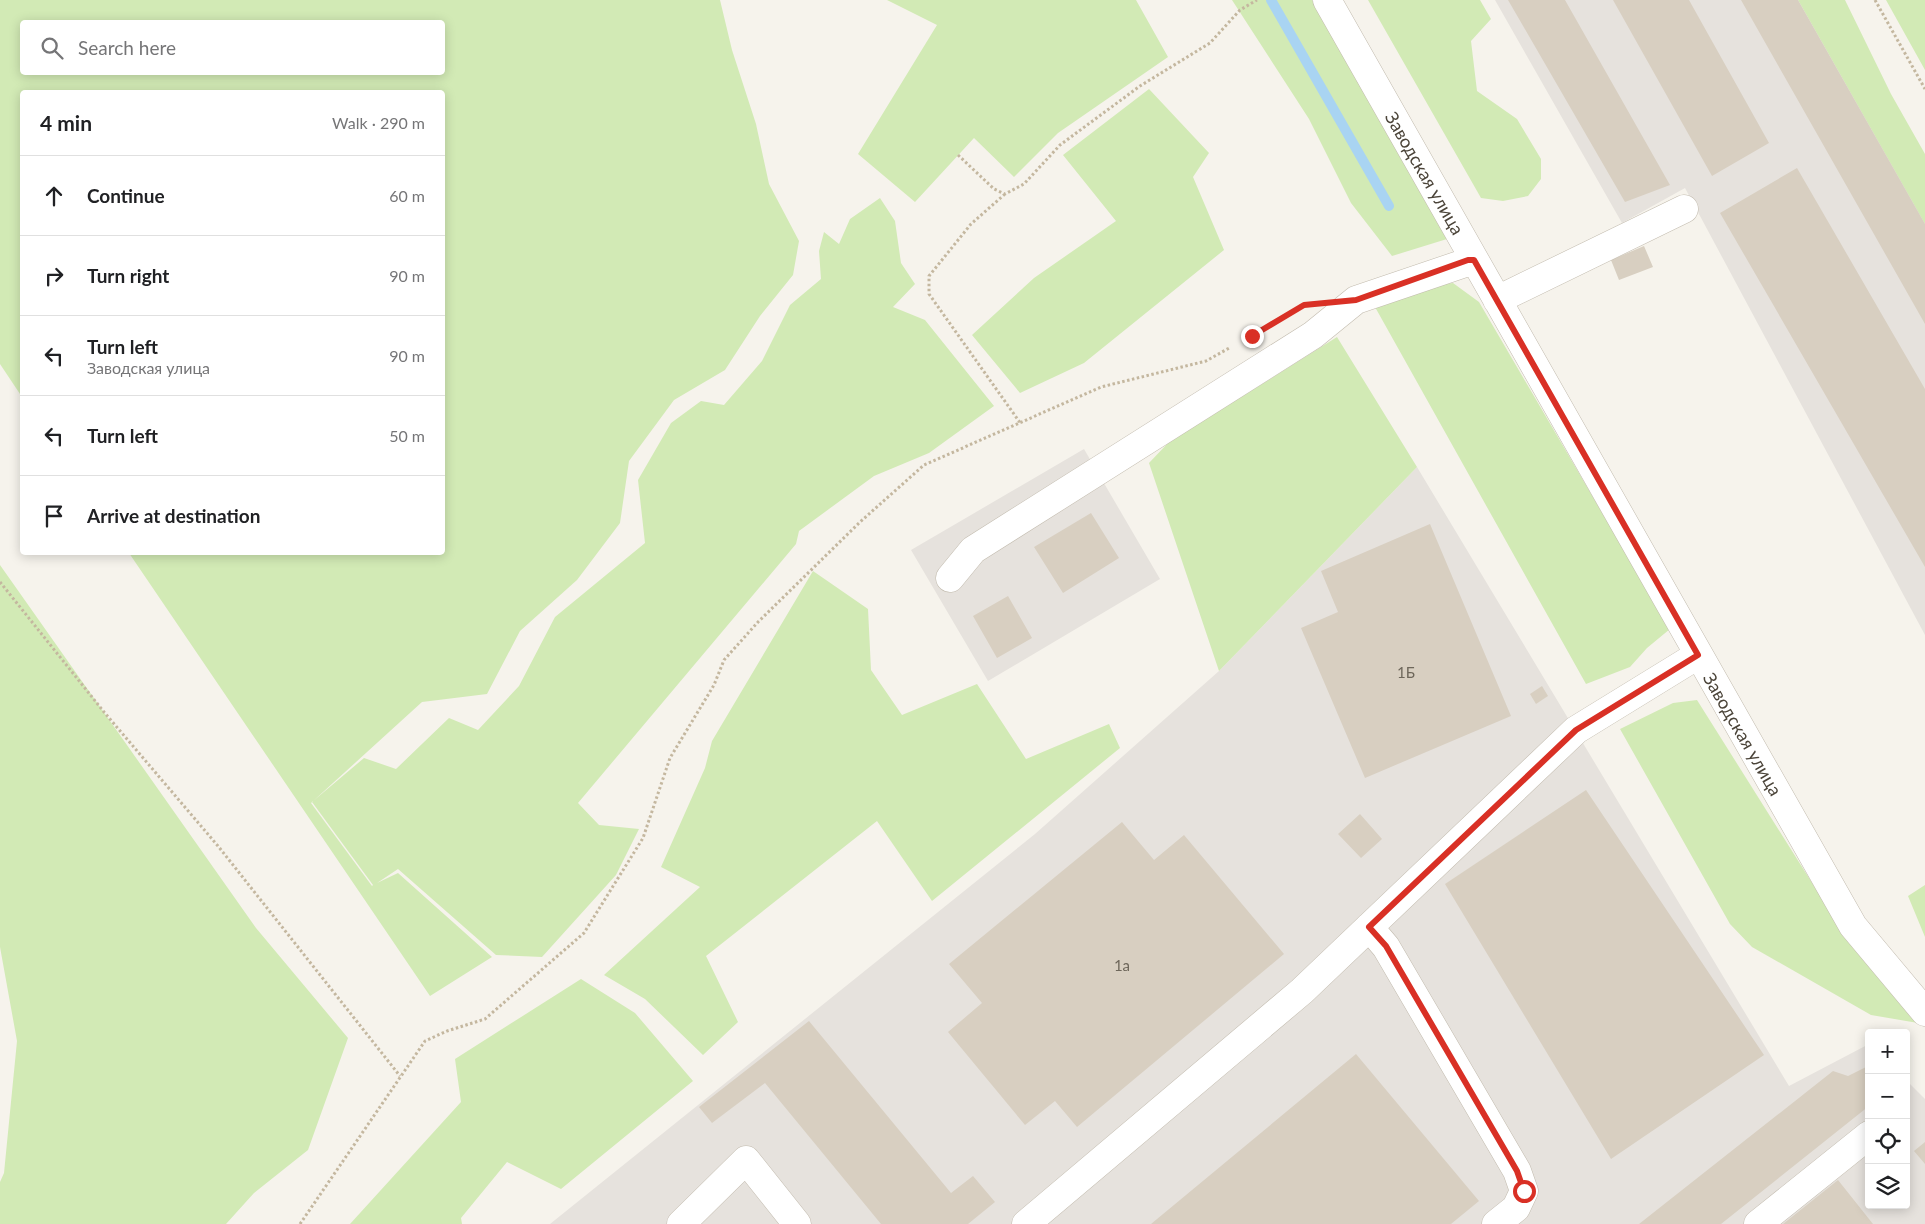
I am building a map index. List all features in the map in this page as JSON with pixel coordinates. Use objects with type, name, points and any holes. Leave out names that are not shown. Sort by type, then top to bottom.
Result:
[{"type":"street","name":"Заводская улица","points":[[1327,0],[1853,926],[1925,1012]]},
{"type":"street","points":[[1497,300],[1684,209]]},
{"type":"street","points":[[950,578],[973,550],[1313,335],[1356,300],[1468,260],[1474,260]]},
{"type":"street","points":[[1026,1224],[1302,991],[1576,730],[1698,655]]},
{"type":"street","points":[[1369,927],[1386,946],[1517,1171],[1524,1191],[1516,1208],[1496,1224]]},
{"type":"street","points":[[1758,1224],[1865,1138]]},
{"type":"street","points":[[681,1224],[746,1160],[797,1224]]},
{"type":"path","points":[[1021,424],[929,294],[929,276],[971,224],[1004,194],[1024,184],[1060,145],[1140,86],[1210,43],[1240,10],[1258,0]]},
{"type":"path","points":[[1875,0],[1925,89]]},
{"type":"path","points":[[958,155],[994,188],[1004,194]]},
{"type":"path","points":[[300,1224],[425,1041],[447,1031],[485,1019],[584,933],[643,838],[670,758],[714,685],[724,660],[758,622],[860,522],[924,465],[1021,424],[1101,387],[1206,361],[1237,344]]},
{"type":"path","points":[[0,582],[104,712],[231,861],[400,1076]]},
{"type":"shaded area","points":[[1495,0],[1798,0],[1925,223],[1925,635],[1685,188],[1622,223]]},
{"type":"shaded area","points":[[1084,449],[1160,579],[988,681],[911,550]]},
{"type":"shaded area","points":[[1417,467],[1789,1086],[1865,1046],[1865,1209],[1910,1209],[1910,1084],[1925,1099],[1925,1224],[550,1224],[1035,834],[1219,671]]},
{"type":"green space","points":[[0,0],[720,0],[732,50],[756,124],[769,184],[799,241],[793,275],[760,316],[725,370],[674,400],[629,461],[620,523],[577,580],[520,631],[487,694],[422,702],[313,801],[364,758],[396,769],[449,718],[478,730],[519,686],[555,617],[645,543],[638,480],[671,423],[701,401],[724,405],[762,361],[790,305],[821,279],[819,251],[824,232],[839,244],[850,219],[880,198],[895,221],[901,263],[915,284],[893,307],[925,320],[994,406],[929,453],[874,476],[799,531],[796,544],[578,803],[599,825],[639,829],[616,875],[542,957],[496,955],[398,869],[377,883],[398,873],[492,957],[430,996],[130,555],[445,555],[445,90],[20,90],[20,394],[0,364]],"holes":[[[312,802],[373,885],[311,803]]]},
{"type":"green space","points":[[887,0],[1136,0],[1168,57],[1058,133],[1014,177],[974,138],[915,202],[858,154],[937,25]]},
{"type":"green space","points":[[1232,0],[1312,0],[1447,239],[1392,256],[1351,203],[1309,119]]},
{"type":"green space","points":[[1368,0],[1480,0],[1491,19],[1471,41],[1477,91],[1517,119],[1541,159],[1541,179],[1528,196],[1503,201],[1481,198]]},
{"type":"green space","points":[[1798,0],[1845,0],[1891,94],[1925,154],[1925,224]]},
{"type":"green space","points":[[1886,0],[1925,0],[1925,70]]},
{"type":"green space","points":[[1149,89],[1209,153],[1193,177],[1224,250],[1084,363],[1020,393],[972,335],[1034,278],[1116,221],[1063,155]]},
{"type":"green space","points":[[1453,283],[1479,302],[1670,629],[1647,648],[1630,667],[1586,684],[1375,307],[1410,288]]},
{"type":"green space","points":[[1337,337],[1417,467],[1219,671],[1149,463],[1169,442]]},
{"type":"green space","points":[[0,565],[256,928],[348,1038],[308,1150],[254,1193],[226,1224],[0,1224],[0,1182],[4,1173],[17,1041],[0,947]]},
{"type":"green space","points":[[813,571],[868,609],[871,670],[902,715],[977,684],[1026,759],[1109,724],[1120,748],[932,901],[877,821],[706,956],[738,1022],[703,1055],[645,999],[604,975],[700,887],[661,867],[705,768],[712,741]]},
{"type":"green space","points":[[1697,700],[1848,940],[1918,1023],[1871,1015],[1752,947],[1730,924],[1620,729],[1673,703]]},
{"type":"green space","points":[[1925,885],[1925,937],[1908,896]]},
{"type":"green space","points":[[581,979],[635,1013],[693,1081],[561,1189],[507,1162],[461,1218],[462,1224],[350,1224],[461,1102],[455,1059]]},
{"type":"building","points":[[1508,0],[1565,0],[1670,185],[1625,202]]},
{"type":"building","points":[[1613,0],[1689,0],[1769,143],[1712,176]]},
{"type":"building","points":[[1741,0],[1798,0],[1925,224],[1925,324]]},
{"type":"building","points":[[1797,168],[1925,389],[1925,567],[1720,213]]},
{"type":"building","points":[[1644,246],[1653,267],[1619,280],[1611,260]]},
{"type":"building","points":[[1091,513],[1119,558],[1063,593],[1034,547]]},
{"type":"building","points":[[1430,524],[1511,716],[1365,778],[1301,628],[1338,612],[1321,571]]},
{"type":"building","points":[[1008,596],[1032,638],[997,658],[973,616]]},
{"type":"building","points":[[1542,686],[1548,696],[1536,704],[1530,694]]},
{"type":"building","points":[[1586,790],[1764,1055],[1611,1159],[1445,884]]},
{"type":"building","points":[[1360,814],[1382,839],[1361,858],[1338,834]]},
{"type":"building","points":[[1122,822],[1154,860],[1184,835],[1284,954],[1077,1127],[1055,1101],[1025,1125],[948,1032],[982,1003],[949,964]]},
{"type":"building","points":[[809,1021],[951,1193],[973,1176],[995,1202],[968,1224],[881,1224],[765,1083],[712,1123],[699,1107]]},
{"type":"building","points":[[1356,1054],[1479,1201],[1451,1224],[1151,1224]]},
{"type":"building","points":[[1865,1068],[1865,1109],[1721,1224],[1639,1224],[1833,1071],[1848,1076]]},
{"type":"building","points":[[1925,1142],[1925,1164],[1914,1151]]},
{"type":"building","points":[[1838,1180],[1873,1224],[1783,1224]]},
{"type":"waterway","points":[[1271,0],[1389,206]]},
{"type":"route","points":[[1252,336],[1304,305],[1356,300],[1468,260],[1474,260],[1698,655],[1576,730],[1369,927],[1386,946],[1517,1171],[1524,1191]]}]
